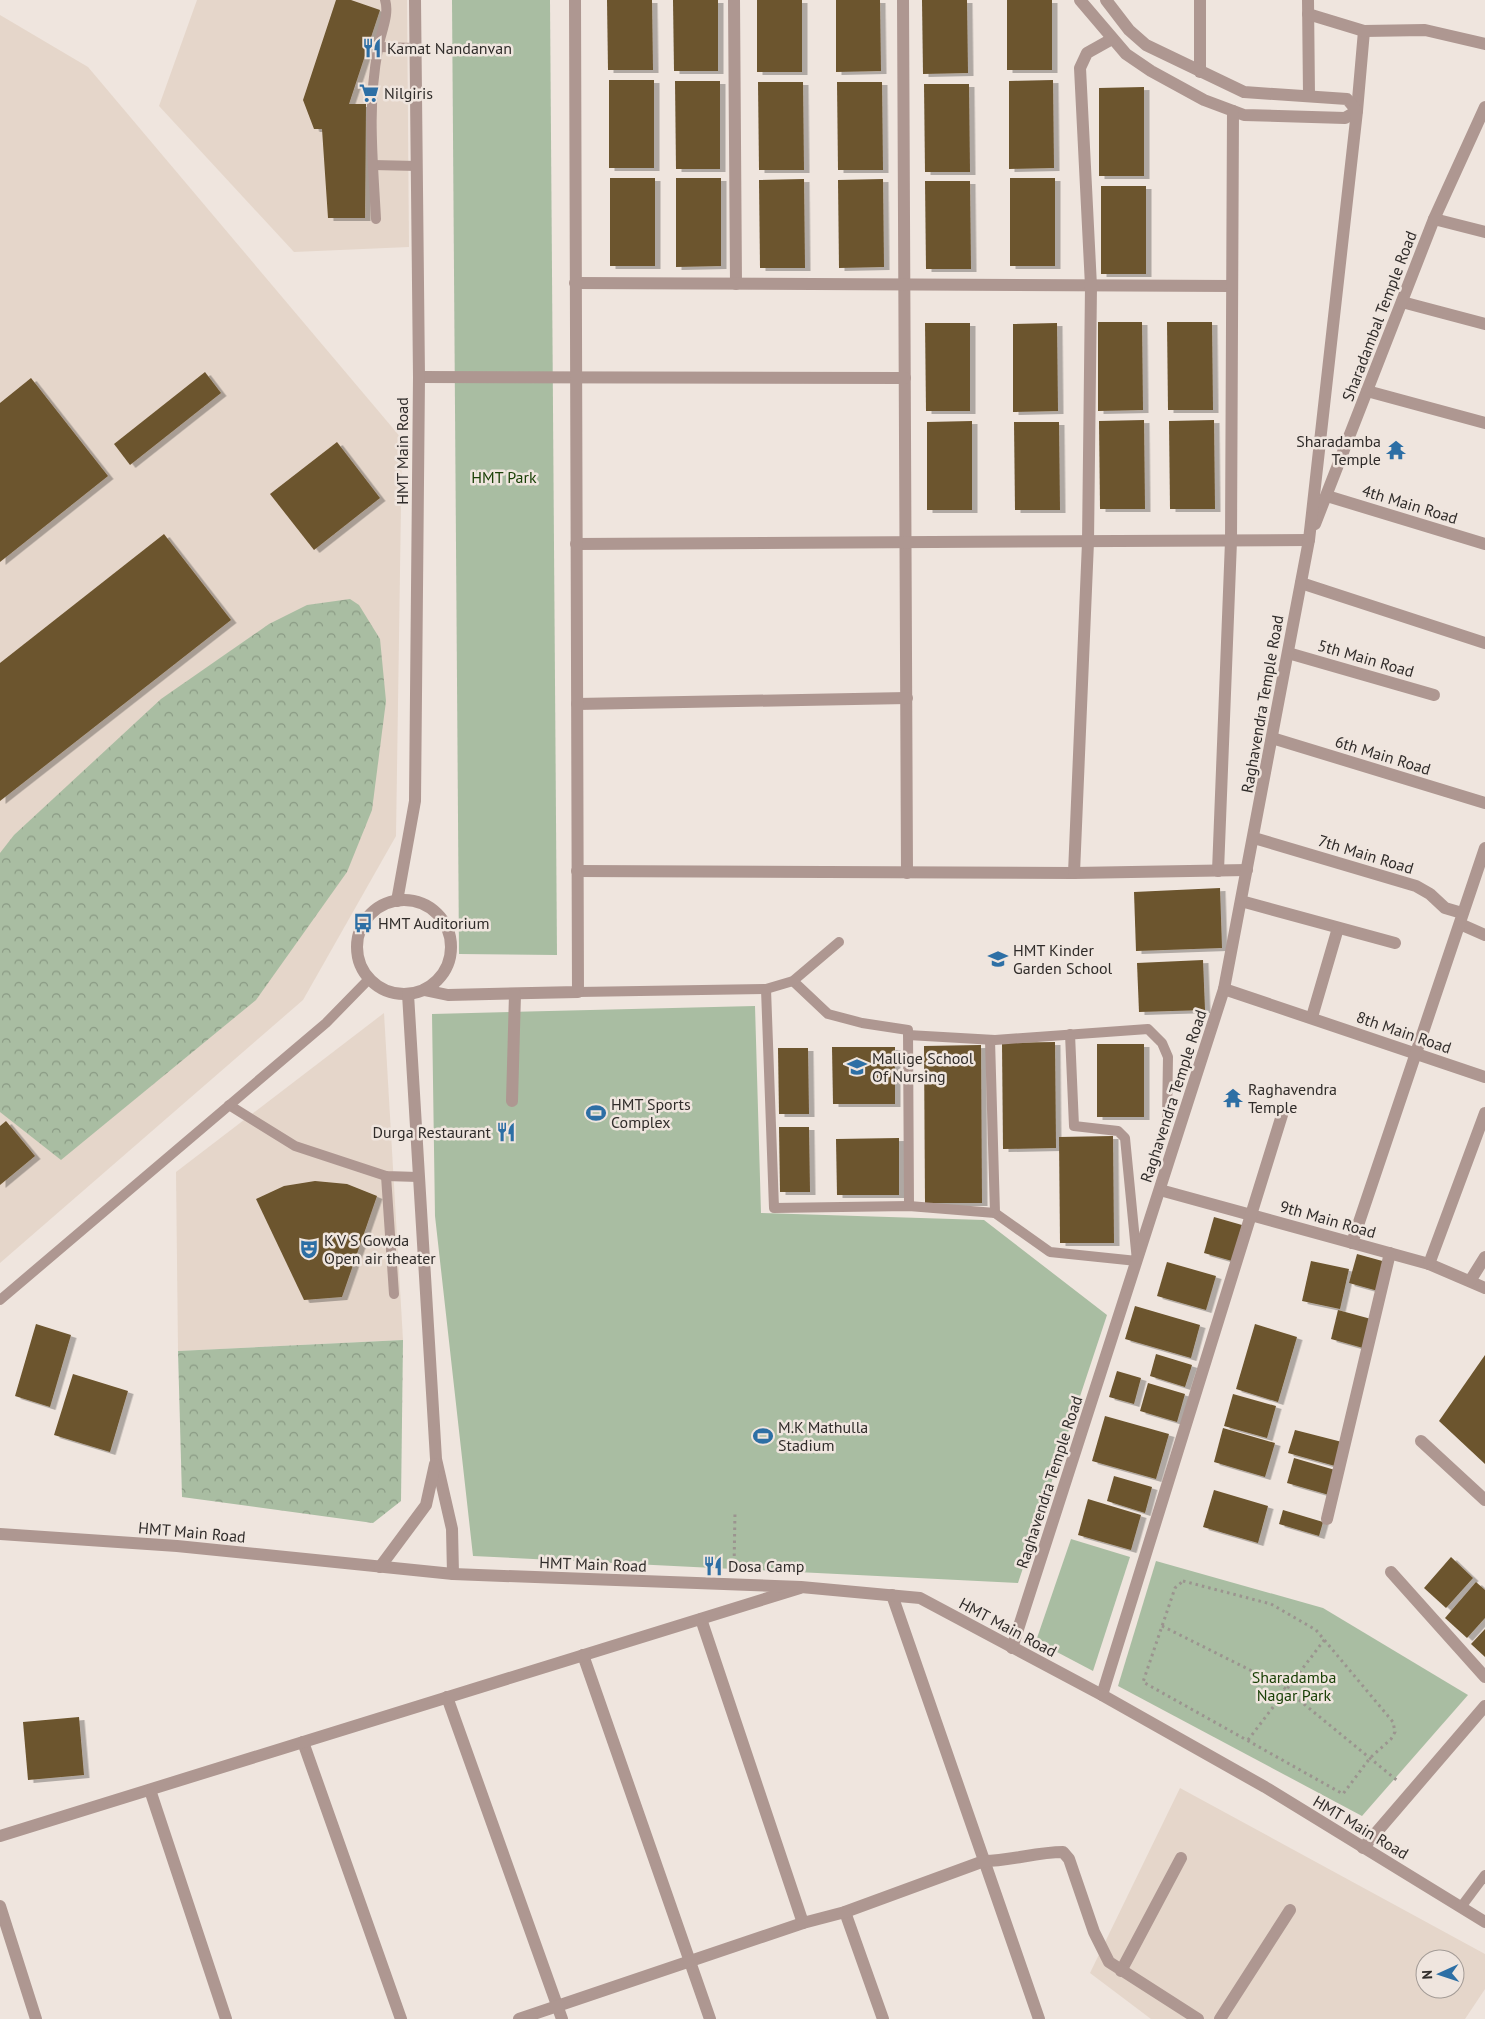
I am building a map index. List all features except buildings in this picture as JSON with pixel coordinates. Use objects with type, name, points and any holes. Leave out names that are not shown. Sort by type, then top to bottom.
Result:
[{"type":"street","name":"HMT Main Road","points":[[397,901],[415,801],[419,377],[415,0]]},
{"type":"street","points":[[424,990],[448,995],[578,992],[574,0]]},
{"type":"street","points":[[734,0],[736,284]]},
{"type":"street","points":[[903,0],[907,873]]},
{"type":"street","points":[[1080,0],[1126,54],[1151,72],[1204,100],[1244,115],[1345,118],[1357,111]]},
{"type":"street","points":[[1106,0],[1129,30],[1146,45],[1244,92],[1347,99],[1357,111]]},
{"type":"street","points":[[1200,0],[1200,72]]},
{"type":"street","points":[[1308,0],[1309,95]]},
{"type":"street","points":[[1308,14],[1364,31],[1425,30],[1485,44]]},
{"type":"street","points":[[576,544],[1309,540],[1357,111],[1364,31]]},
{"type":"street","points":[[1074,873],[1088,542],[1091,286],[1080,68],[1087,53],[1112,39]]},
{"type":"street","name":"Sharadambal Temple Road","points":[[1309,540],[1434,218],[1481,125],[1485,107]]},
{"type":"street","points":[[1218,870],[1231,541],[1233,111]]},
{"type":"street","points":[[1434,218],[1485,232]]},
{"type":"street","points":[[575,283],[1232,286]]},
{"type":"street","points":[[1402,302],[1485,324]]},
{"type":"street","points":[[419,377],[905,378]]},
{"type":"street","points":[[1367,391],[1485,423]]},
{"type":"street","name":"4th Main Road","points":[[1327,496],[1485,544]]},
{"type":"street","name":"Raghavendra Temple Road","points":[[1012,1648],[1224,989],[1309,540]]},
{"type":"street","points":[[1301,583],[1485,643]]},
{"type":"street","name":"5th Main Road","points":[[1288,653],[1434,695]]},
{"type":"street","points":[[576,704],[906,698]]},
{"type":"street","name":"6th Main Road","points":[[1272,738],[1485,803]]},
{"type":"street","name":"7th Main Road","points":[[1254,838],[1424,889],[1445,908],[1485,935]]},
{"type":"street","points":[[1352,1243],[1485,848]]},
{"type":"street","points":[[577,871],[1074,873],[1247,870]]},
{"type":"street","points":[[413,900],[431,907],[443,919],[450,934],[452,950],[447,967],[438,981],[424,990],[408,994],[382,989],[369,979],[357,956],[357,939],[363,923],[373,910],[387,902],[413,900]]},
{"type":"street","points":[[1241,901],[1395,943]]},
{"type":"street","points":[[1312,1017],[1338,928]]},
{"type":"street","name":"8th Main Road","points":[[1224,989],[1312,1017],[1485,1077]]},
{"type":"street","points":[[408,994],[436,1459],[452,1529],[452,1574]]},
{"type":"street","points":[[512,1101],[516,994]]},
{"type":"street","points":[[1429,1264],[1485,1113]]},
{"type":"street","points":[[1102,1695],[1282,1115]]},
{"type":"street","name":"9th Main Road","points":[[1160,1190],[1251,1213],[1429,1264],[1485,1288]]},
{"type":"street","points":[[1327,1519],[1390,1253]]},
{"type":"street","points":[[1470,1281],[1485,1257]]},
{"type":"street","points":[[1421,1441],[1485,1500]]},
{"type":"street","points":[[380,1567],[426,1505],[436,1459]]},
{"type":"street","name":"HMT Main Road","points":[[0,1534],[177,1546],[452,1574],[801,1588],[920,1598],[1102,1695],[1265,1787],[1485,1922]]},
{"type":"street","points":[[1391,1572],[1485,1677]]},
{"type":"street","points":[[0,1836],[801,1588]]},
{"type":"street","points":[[892,1595],[1039,2019]]},
{"type":"street","points":[[701,1619],[803,1923]]},
{"type":"street","points":[[583,1655],[710,2019]]},
{"type":"street","points":[[448,1698],[562,2019]]},
{"type":"street","points":[[1363,1848],[1485,1706]]},
{"type":"street","points":[[303,1742],[401,2019]]},
{"type":"street","points":[[150,1790],[226,2019]]},
{"type":"street","points":[[519,2019],[803,1923],[845,1912],[984,1861],[1006,1861],[1051,1852],[1063,1852],[1069,1859],[1094,1932],[1109,1962],[1198,2019]]},
{"type":"street","points":[[1121,1970],[1181,1858]]},
{"type":"street","points":[[0,1906],[36,2019]]},
{"type":"street","points":[[1220,2019],[1290,1910]]},
{"type":"street","points":[[845,1912],[882,2019]]},
{"type":"lane","points":[[376,219],[370,102],[378,47],[387,11],[385,0]]},
{"type":"lane","points":[[378,47],[415,48]]},
{"type":"lane","points":[[373,165],[417,166]]},
{"type":"lane","points":[[578,992],[766,989],[793,981],[839,942]]},
{"type":"lane","points":[[0,1300],[326,1023],[369,979]]},
{"type":"lane","points":[[793,981],[828,1014],[862,1023],[908,1030],[909,1206]]},
{"type":"lane","points":[[766,989],[774,1208],[909,1206],[995,1213],[1050,1252],[1137,1260],[1125,1138],[1118,1131],[1074,1126],[1070,1034]]},
{"type":"lane","points":[[908,1034],[990,1040],[1148,1029],[1162,1043],[1168,1057],[1167,1119]]},
{"type":"lane","points":[[990,1040],[995,1213]]},
{"type":"lane","points":[[229,1105],[294,1146],[386,1176],[418,1178]]},
{"type":"lane","points":[[386,1176],[394,1294]]},
{"type":"lane","points":[[1461,1907],[1485,1874]]},
{"type":"path","points":[[734,1585],[735,1511]]},
{"type":"path","points":[[1183,1581],[1270,1604],[1316,1630],[1325,1639],[1393,1722],[1394,1732],[1391,1738],[1370,1758],[1343,1794],[1143,1682],[1162,1626],[1175,1588],[1183,1581]]},
{"type":"path","points":[[1162,1626],[1286,1690],[1411,1792]]},
{"type":"path","points":[[1248,1740],[1325,1639]]},
{"type":"shaded area","points":[[197,0],[407,0],[409,247],[294,252],[159,106]]},
{"type":"shaded area","points":[[0,15],[88,67],[402,439],[396,836],[303,1000],[0,1263]]},
{"type":"shaded area","points":[[384,1013],[403,1340],[178,1351],[176,1172]]},
{"type":"shaded area","points":[[1180,1788],[1485,1954],[1485,1989],[1465,2019],[1151,2019],[1090,1973]]},
{"type":"green space","name":"HMT Park","points":[[452,0],[550,0],[557,955],[459,954]]},
{"type":"green space","points":[[350,599],[359,605],[380,639],[386,701],[372,810],[347,872],[256,1000],[61,1160],[0,1112],[0,853],[14,835],[161,699],[269,624],[307,605]]},
{"type":"green space","name":"M.K Mathulla Stadium","points":[[755,1006],[761,1213],[984,1220],[1107,1315],[1018,1583],[473,1556],[435,1216],[432,1014]]},
{"type":"green space","points":[[403,1340],[401,1501],[373,1523],[182,1497],[178,1351]]},
{"type":"green space","points":[[1071,1539],[1130,1557],[1093,1671],[1036,1641]]},
{"type":"green space","name":"Sharadamba Nagar Park","points":[[1156,1561],[1323,1608],[1468,1695],[1362,1816],[1118,1686]]},
{"type":"place","name":"Kamat Nandanvan","points":[[372,48]]},
{"type":"place","name":"Nilgiris","points":[[369,93]]},
{"type":"place","name":"Sharadamba Temple","points":[[1396,450]]},
{"type":"place","name":"HMT Auditorium","points":[[363,923]]},
{"type":"place","name":"HMT Kinder Garden School","points":[[998,959]]},
{"type":"place","name":"Mallige School Of Nursing","points":[[857,1067]]},
{"type":"place","name":"Raghavendra Temple","points":[[1233,1098]]},
{"type":"place","name":"HMT Sports Complex","points":[[596,1113]]},
{"type":"place","name":"Durga Restaurant","points":[[506,1132]]},
{"type":"place","name":"K V S Gowda Open air theater","points":[[309,1249]]},
{"type":"place","name":"M.K Mathulla Stadium","points":[[763,1436]]},
{"type":"place","name":"Dosa Camp","points":[[713,1566]]}]
